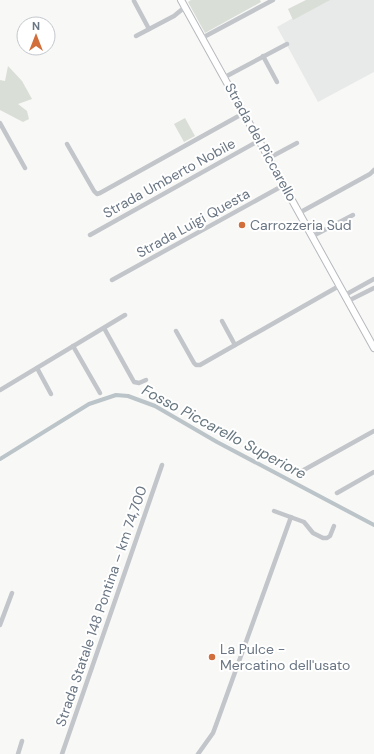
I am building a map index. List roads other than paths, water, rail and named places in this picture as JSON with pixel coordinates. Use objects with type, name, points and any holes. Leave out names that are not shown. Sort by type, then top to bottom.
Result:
[{"type":"street","name":"Strada del Piccarello","points":[[181,0],[374,348]]},
{"type":"street","points":[[202,38],[273,0]]},
{"type":"street","points":[[134,1],[149,29]]},
{"type":"street","points":[[136,36],[174,16],[185,7]]},
{"type":"street","points":[[225,77],[287,44]]},
{"type":"street","points":[[263,56],[277,82]]},
{"type":"street","points":[[67,144],[94,191],[97,194],[100,194],[244,113]]},
{"type":"street","points":[[0,123],[25,168]]},
{"type":"street","name":"Strada Umberto Nobile","points":[[90,235],[260,140]]},
{"type":"street","points":[[269,158],[297,143]]},
{"type":"street","points":[[299,213],[370,174],[374,170]]},
{"type":"street","name":"Strada Luigi Questa","points":[[112,280],[284,185]]},
{"type":"street","points":[[313,236],[353,215]]},
{"type":"street","points":[[345,295],[374,279]]},
{"type":"street","points":[[176,331],[193,362],[196,365],[202,365],[340,286]]},
{"type":"street","points":[[348,301],[374,288]]},
{"type":"street","points":[[0,390],[125,315]]},
{"type":"street","points":[[222,321],[235,346]]},
{"type":"street","points":[[104,328],[134,382],[140,383],[146,380]]},
{"type":"street","points":[[73,346],[100,393]]},
{"type":"street","points":[[37,368],[51,394]]},
{"type":"street","points":[[302,471],[374,431]]},
{"type":"street","name":"Strada Statale 148 Pontina – km 74,700","points":[[62,754],[162,465]]},
{"type":"street","points":[[337,493],[374,472]]},
{"type":"street","points":[[274,511],[305,522],[313,534],[325,538],[330,535],[334,526]]},
{"type":"street","points":[[198,754],[213,733],[291,517]]},
{"type":"street","points":[[0,625],[12,593]]},
{"type":"street","points":[[18,754],[22,741]]},
{"type":"waterway","name":"Fosso Piccarello Superiore","points":[[0,459],[89,404],[116,395],[128,396],[155,406],[217,442],[374,525]]},
{"type":"place","name":"Carrozzeria Sud","points":[[242,225]]},
{"type":"place","name":"La Pulce - Mercatino dell'usato","points":[[212,657]]}]
